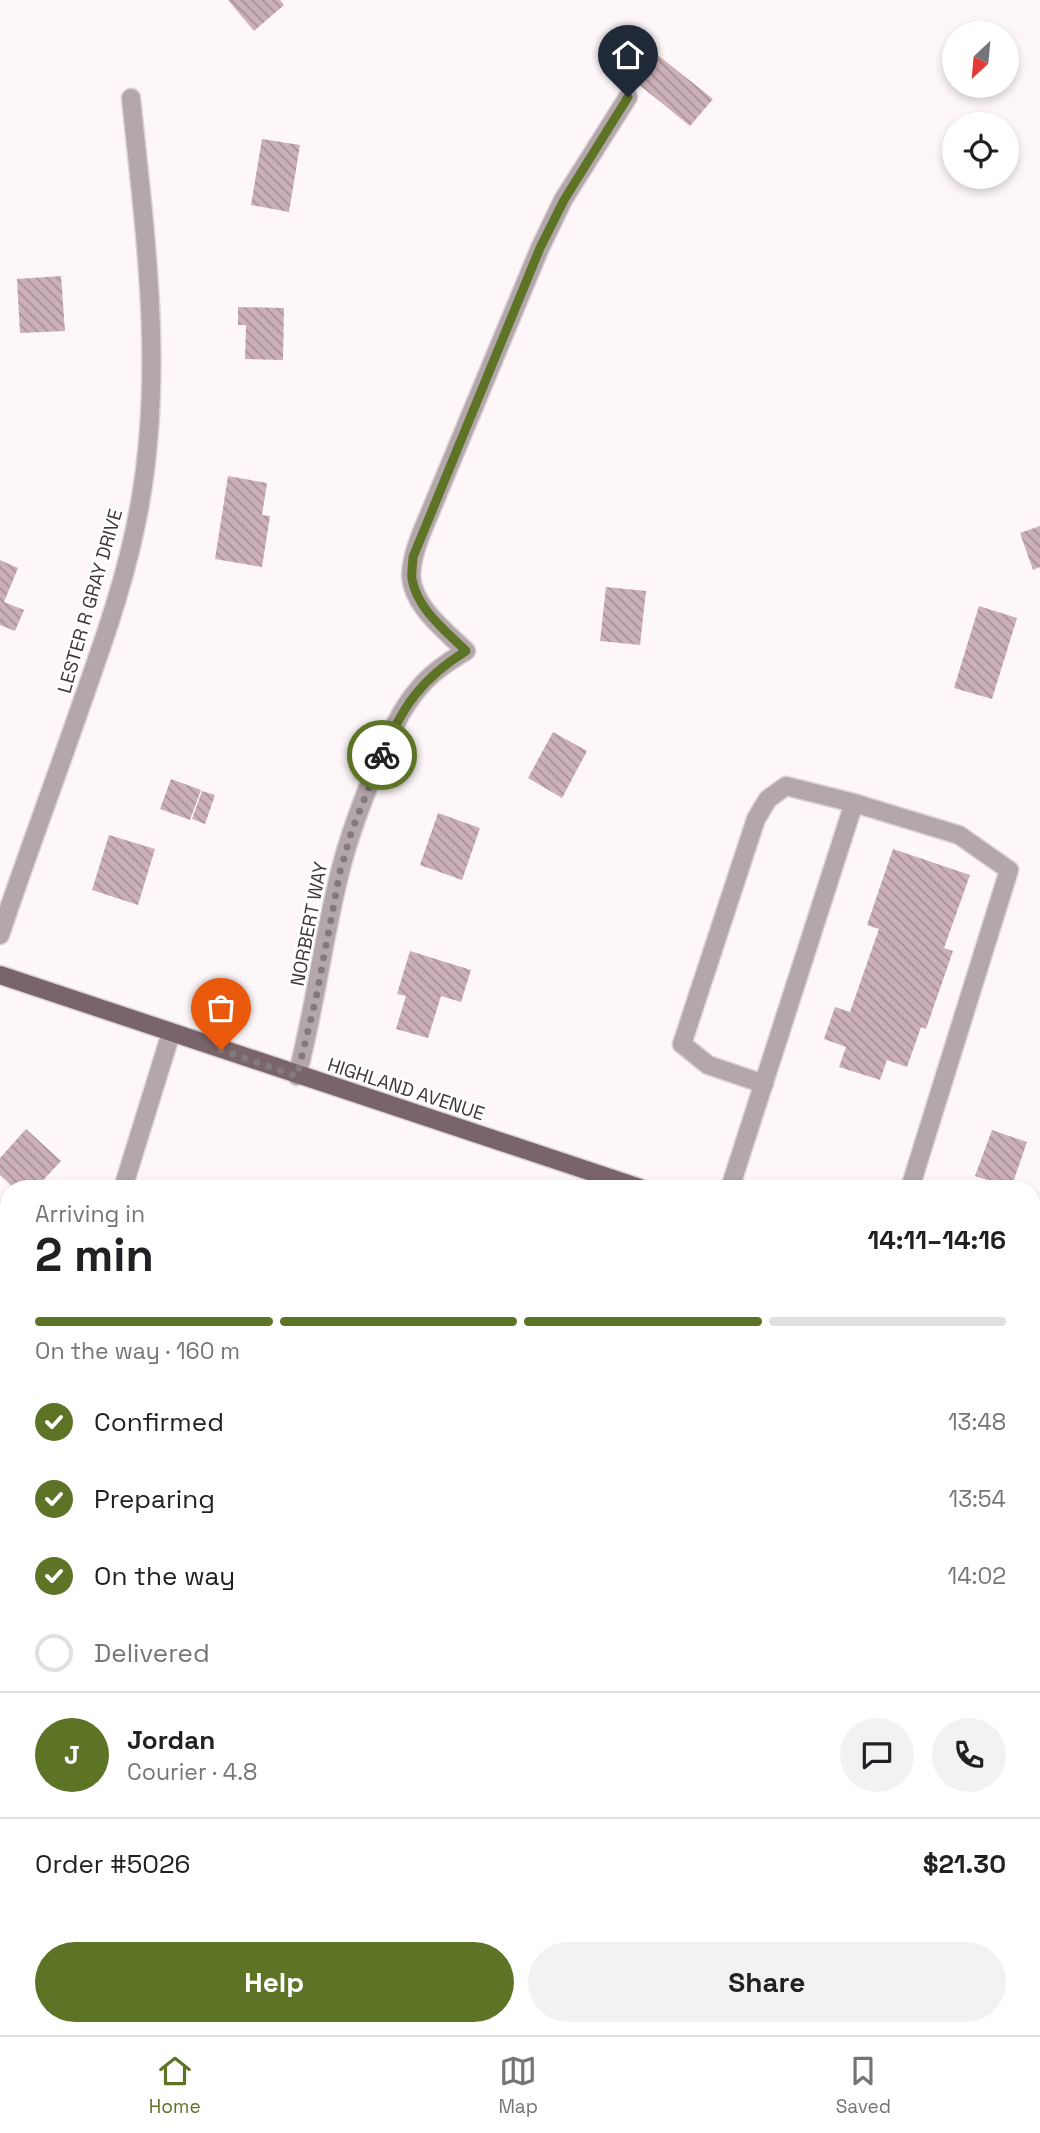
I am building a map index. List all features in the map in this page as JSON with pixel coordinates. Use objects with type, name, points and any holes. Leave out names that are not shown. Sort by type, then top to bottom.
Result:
[{"type":"main road","name":"HIGHLAND AVENUE","points":[[0,975],[616,1180]]},
{"type":"street","name":"NORBERT WAY","points":[[297,1076],[316,998],[340,872],[369,786],[388,740],[420,687],[443,665],[466,651],[427,611],[417,596],[411,578],[413,557],[540,248],[564,200],[628,97]]},
{"type":"street","name":"LESTER R GRAY DRIVE","points":[[0,935],[105,638],[140,503],[151,409],[152,313],[131,98]]},
{"type":"street","points":[[764,1084],[709,1065],[682,1044],[756,820],[768,799],[786,786],[854,803],[958,835],[1009,870],[912,1180]]},
{"type":"street","points":[[733,1180],[854,803]]},
{"type":"street","points":[[125,1180],[171,1033]]},
{"type":"building","points":[[228,0],[280,0],[284,5],[254,31]]},
{"type":"building","points":[[649,48],[713,99],[690,126],[627,75]]},
{"type":"building","points":[[262,139],[300,145],[289,212],[251,205]]},
{"type":"building","points":[[61,276],[65,331],[20,333],[17,279]]},
{"type":"building","points":[[238,307],[284,308],[283,360],[245,359],[246,325],[238,325]]},
{"type":"building","points":[[228,476],[267,483],[262,515],[270,516],[262,567],[215,559]]},
{"type":"building","points":[[1040,526],[1040,567],[1033,570],[1020,533]]},
{"type":"building","points":[[0,560],[18,568],[4,602],[24,610],[15,631],[0,625]]},
{"type":"building","points":[[606,587],[646,591],[640,645],[600,641]]},
{"type":"building","points":[[979,606],[1017,618],[992,699],[954,688]]},
{"type":"building","points":[[553,732],[587,751],[562,798],[528,778]]},
{"type":"building","points":[[171,779],[201,790],[190,820],[160,809]]},
{"type":"building","points":[[202,791],[215,795],[205,824],[192,819]]},
{"type":"building","points":[[438,813],[480,828],[462,880],[420,865]]},
{"type":"building","points":[[109,835],[155,849],[138,905],[92,890]]},
{"type":"building","points":[[893,849],[970,875],[944,948],[953,951],[926,1029],[921,1027],[907,1067],[887,1060],[880,1080],[839,1067],[846,1047],[824,1039],[835,1007],[850,1012],[879,929],[867,925]]},
{"type":"building","points":[[410,951],[471,970],[461,1002],[441,996],[428,1038],[396,1029],[406,996],[397,994]]},
{"type":"building","points":[[26,1129],[61,1161],[43,1180],[5,1180],[0,1175],[0,1158]]},
{"type":"building","points":[[992,1130],[1027,1142],[1014,1180],[987,1180],[975,1176]]},
{"type":"way so far","points":[[221,1050],[297,1076],[316,998],[340,872],[352,830],[382,755]]},
{"type":"route","points":[[382,755],[403,711],[420,687],[443,665],[466,651],[427,611],[417,596],[411,578],[413,557],[540,248],[587,160],[628,97]]}]
